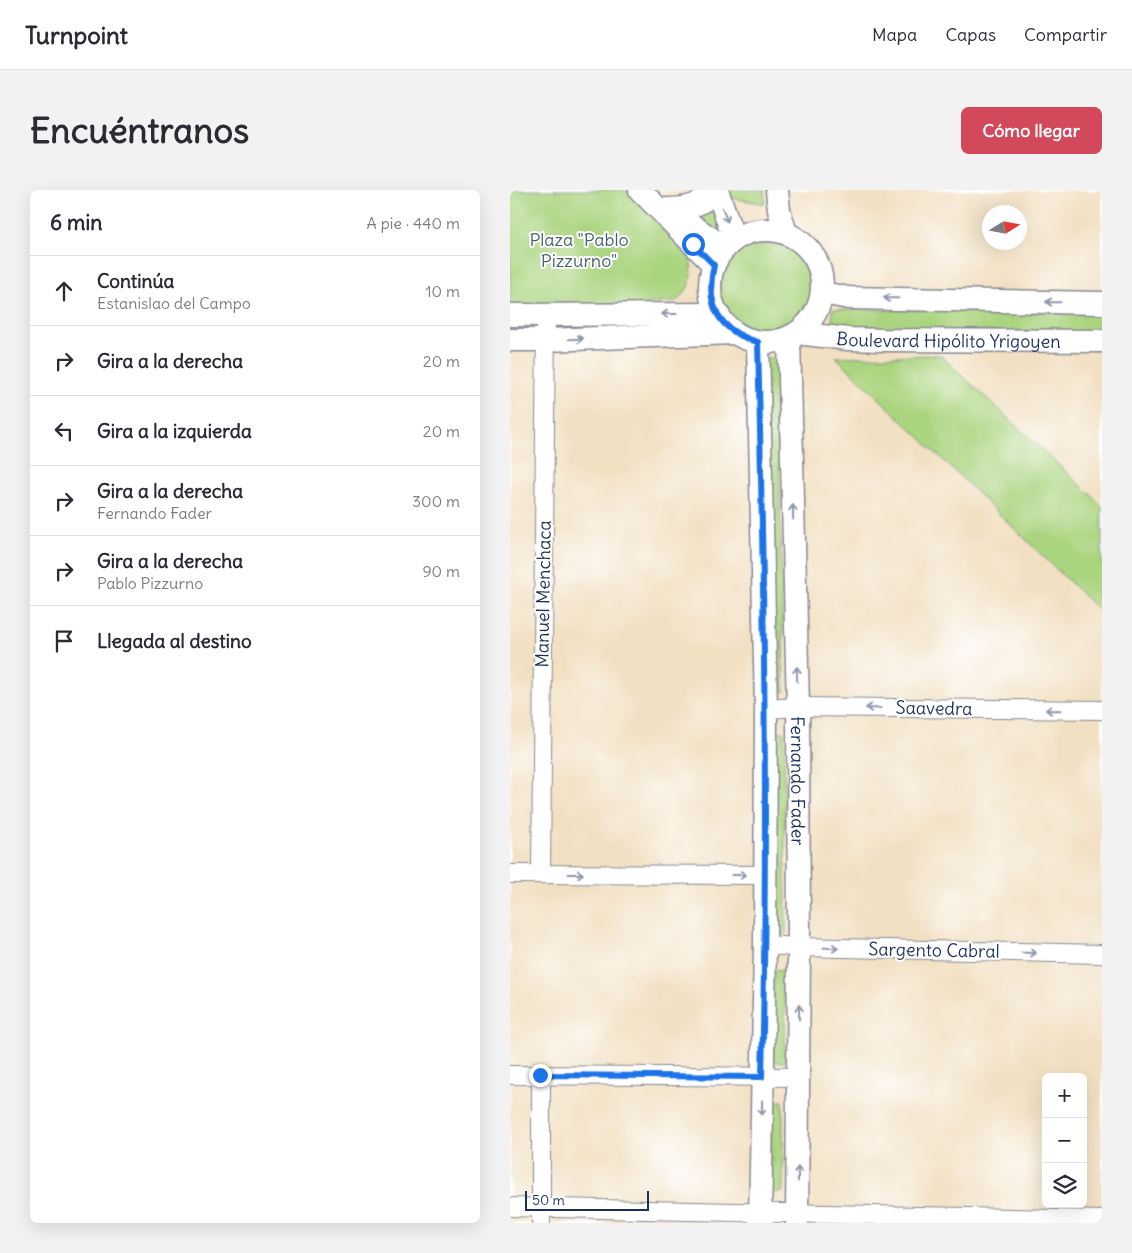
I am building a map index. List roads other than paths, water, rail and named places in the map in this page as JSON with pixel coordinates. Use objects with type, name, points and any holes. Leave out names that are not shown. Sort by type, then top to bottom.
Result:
[{"type":"street","points":[[667,209],[683,209],[698,205],[716,190]]},
{"type":"street","points":[[716,190],[724,251]]},
{"type":"street","points":[[777,190],[779,210],[786,233]]},
{"type":"street","points":[[641,191],[724,251]]},
{"type":"street","points":[[641,191],[724,251]]},
{"type":"street","points":[[761,229],[786,233],[800,241],[811,252],[819,266],[822,294],[818,309],[809,323],[793,335],[774,342],[758,342],[735,333],[725,324],[718,314],[712,298],[710,282],[724,251],[747,232],[761,229]]},
{"type":"street","points":[[822,294],[849,298],[1102,303]]},
{"type":"street","points":[[510,315],[718,314]]},
{"type":"street","name":"Manuel Menchaca","points":[[540,874],[546,315]]},
{"type":"street","points":[[510,340],[735,333]]},
{"type":"street","name":"Boulevard Hipólito Yrigoyen","points":[[793,335],[883,340],[1102,341]]},
{"type":"street","name":"Fernando Fader","points":[[793,335],[798,707],[797,1218]]},
{"type":"street","name":"Fernando Fader","points":[[758,342],[766,709],[765,945],[760,1218]]},
{"type":"street","name":"Saavedra","points":[[766,709],[798,707],[1102,710]]},
{"type":"street","points":[[510,874],[765,875]]},
{"type":"street","name":"Sargento Cabral","points":[[765,945],[1102,954]]},
{"type":"street","points":[[510,1075],[798,1078]]},
{"type":"street","points":[[540,1075],[541,1215]]},
{"type":"street","points":[[510,1207],[541,1215],[1102,1220]]},
{"type":"park label","name":"Plaza \"Pablo Pizzurno\"","points":[[579,249]]}]
